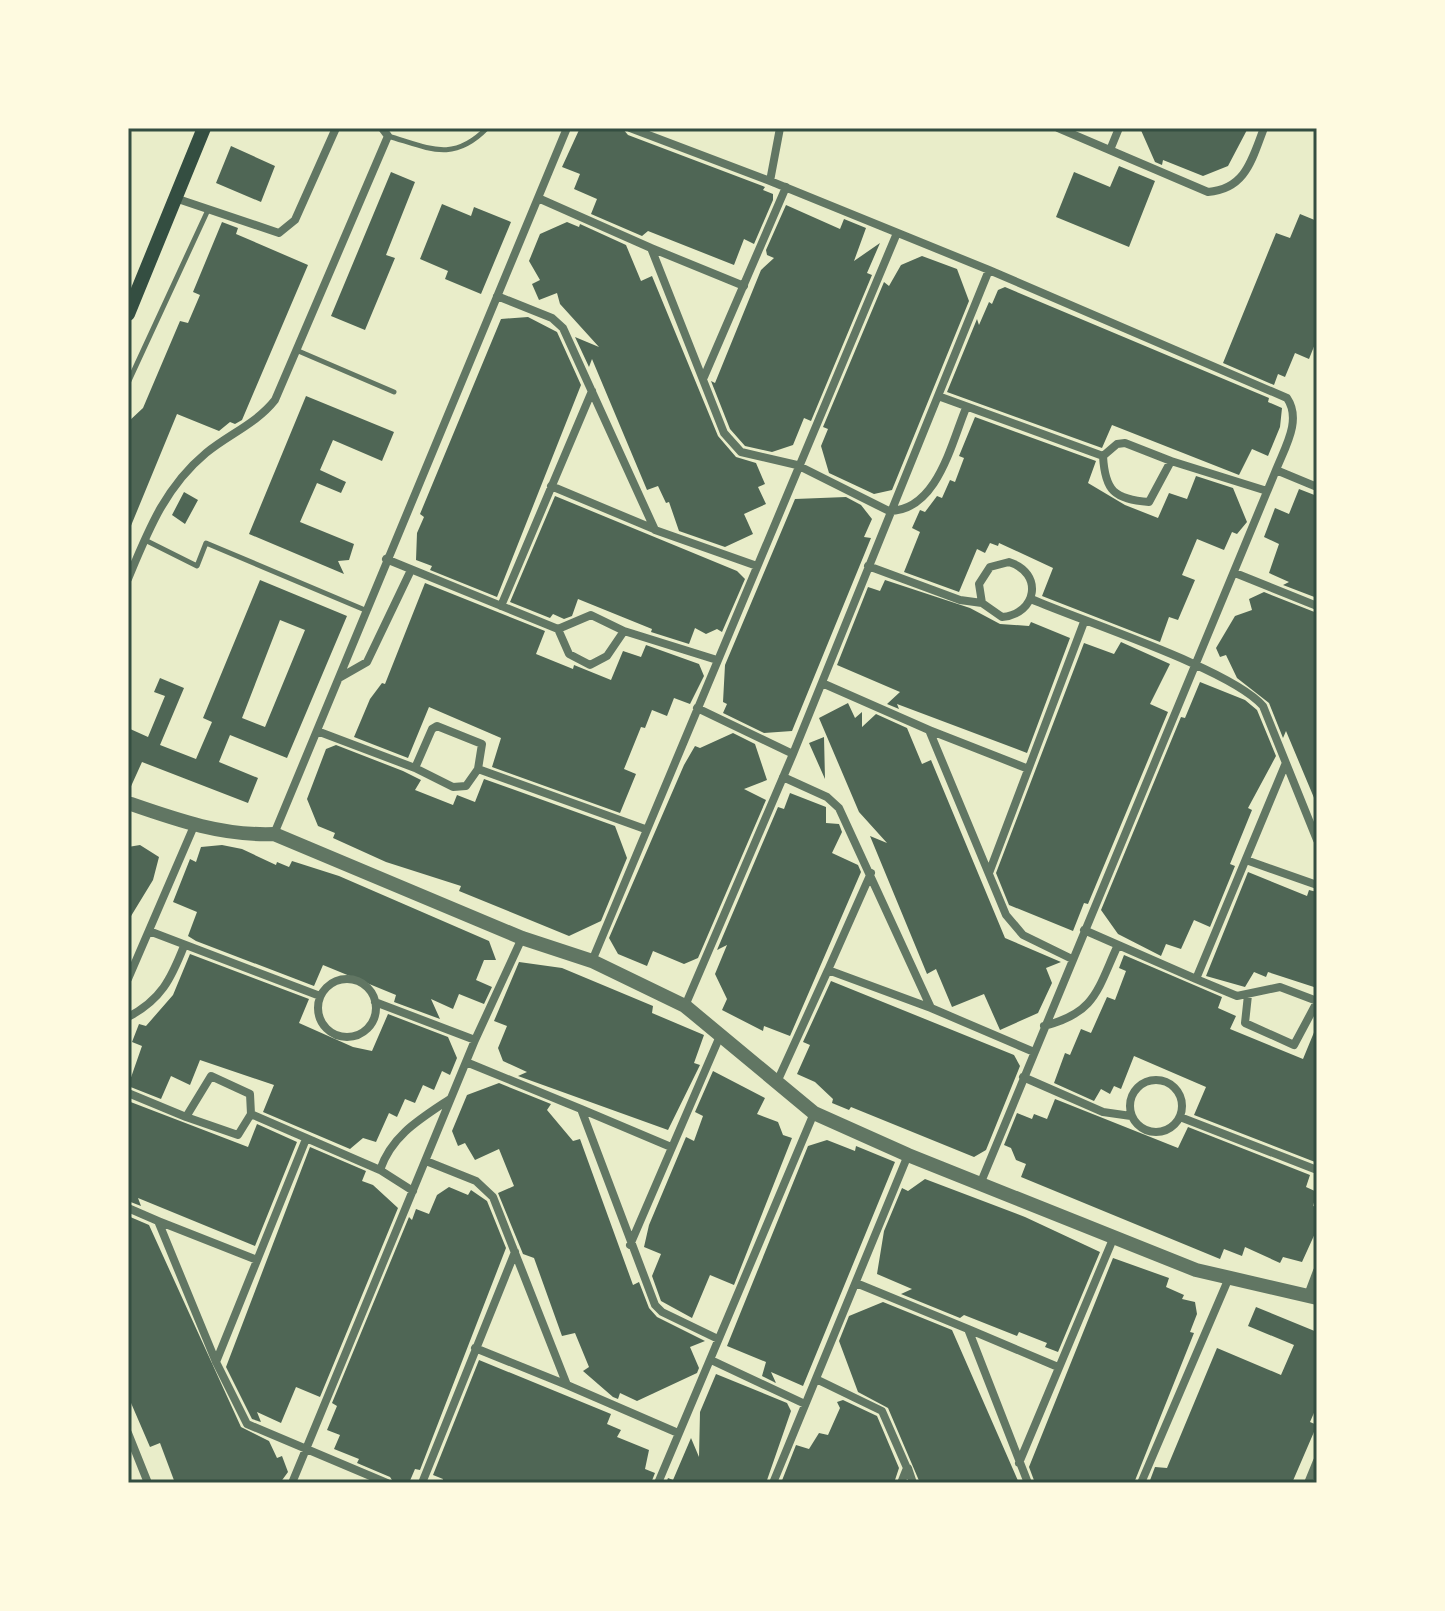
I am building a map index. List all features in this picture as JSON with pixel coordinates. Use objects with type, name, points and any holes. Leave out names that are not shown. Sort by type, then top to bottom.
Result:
[{"type":"main road","points":[[128,314],[204,128]]},
{"type":"street","points":[[174,197],[279,233],[288,228],[336,128]]},
{"type":"street","points":[[274,834],[567,128]]},
{"type":"street","points":[[630,128],[786,187],[989,270],[1287,398],[1293,409],[1294,422],[1235,573],[981,1182]]},
{"type":"street","points":[[770,181],[780,128]]},
{"type":"street","points":[[1058,128],[1208,192],[1232,186],[1245,174],[1264,128]]},
{"type":"street","points":[[1110,150],[1119,128]]},
{"type":"street","points":[[128,579],[160,505],[180,476],[209,450],[266,411],[282,386],[385,132]]},
{"type":"street","points":[[704,377],[786,187]]},
{"type":"street","points":[[538,198],[744,286]]},
{"type":"street","points":[[592,961],[797,465],[897,233]]},
{"type":"street","points":[[651,248],[732,444],[741,452],[797,465],[889,511],[909,508],[930,489],[966,408]]},
{"type":"street","points":[[685,1006],[793,754],[989,270]]},
{"type":"street","points":[[497,296],[558,322],[655,530]]},
{"type":"street","points":[[501,606],[592,391]]},
{"type":"street","points":[[938,396],[1103,456]]},
{"type":"street","points":[[1103,456],[1117,444],[1125,443],[1267,491]]},
{"type":"street","points":[[1103,456],[1108,488],[1145,502],[1151,500],[1171,461]]},
{"type":"street","points":[[1276,470],[1317,487]]},
{"type":"street","points":[[551,486],[655,530],[757,566]]},
{"type":"street","points":[[386,559],[558,629],[569,654],[590,665],[607,656],[624,631]]},
{"type":"street","points":[[999,563],[1018,565],[1032,580],[1031,599],[1024,609],[1002,617],[990,612],[982,603],[979,584],[990,567],[999,563]]},
{"type":"street","points":[[868,566],[960,600],[982,603]]},
{"type":"street","points":[[339,678],[367,662],[411,570]]},
{"type":"street","points":[[1235,573],[1317,606]]},
{"type":"street","points":[[1031,599],[1197,666],[1255,698],[1263,706],[1317,840]]},
{"type":"street","points":[[558,629],[591,615],[624,631],[717,660]]},
{"type":"street","points":[[989,874],[1026,768],[1084,622]]},
{"type":"street","points":[[822,683],[1026,768]]},
{"type":"street","points":[[697,708],[793,754]]},
{"type":"street","points":[[317,731],[415,768],[453,787],[471,782],[478,769],[482,744],[441,726],[432,729],[415,768]]},
{"type":"street","points":[[929,730],[1006,915],[1023,935],[1072,959]]},
{"type":"street","points":[[1196,979],[1285,765]]},
{"type":"street","points":[[478,769],[645,829]]},
{"type":"street","points":[[783,777],[827,797],[839,808],[931,1008]]},
{"type":"street","points":[[128,803],[194,826],[249,835],[274,834],[522,938],[592,961],[685,1006],[814,1113],[1113,1239],[1228,1280],[1312,1296],[1317,1271]]},
{"type":"street","points":[[128,979],[194,826]]},
{"type":"street","points":[[1246,860],[1317,885]]},
{"type":"street","points":[[777,1082],[871,873]]},
{"type":"street","points":[[1084,930],[1117,947],[1237,996],[1280,987],[1317,1001],[1294,1045],[1245,1023],[1248,995]]},
{"type":"street","points":[[149,931],[320,996]]},
{"type":"street","points":[[292,1483],[475,1040],[522,938]]},
{"type":"street","points":[[128,1017],[150,1005],[162,993],[184,946]]},
{"type":"street","points":[[1044,1026],[1068,1020],[1091,1003],[1117,947]]},
{"type":"street","points":[[828,970],[931,1008],[1034,1052]]},
{"type":"street","points":[[350,979],[371,991],[375,1002],[370,1025],[350,1037],[327,1030],[317,1008],[320,996],[337,980],[350,979]]},
{"type":"street","points":[[375,1002],[475,1040]]},
{"type":"street","points":[[630,1245],[720,1036]]},
{"type":"street","points":[[466,1062],[671,1147]]},
{"type":"street","points":[[128,1093],[186,1117],[238,1135],[251,1114],[250,1094],[215,1076],[208,1078],[186,1117]]},
{"type":"street","points":[[1023,1077],[1103,1112],[1131,1116]]},
{"type":"street","points":[[1163,1080],[1180,1094],[1180,1117],[1174,1126],[1155,1133],[1145,1131],[1131,1116],[1129,1104],[1140,1084],[1163,1080]]},
{"type":"street","points":[[380,1170],[390,1147],[408,1128],[451,1099]]},
{"type":"street","points":[[581,1109],[655,1305],[662,1312],[718,1339]]},
{"type":"street","points":[[658,1483],[814,1113]]},
{"type":"street","points":[[251,1114],[380,1170],[413,1191]]},
{"type":"street","points":[[1180,1117],[1317,1170]]},
{"type":"street","points":[[216,1362],[306,1139]]},
{"type":"street","points":[[773,1483],[908,1155]]},
{"type":"street","points":[[426,1161],[476,1181],[486,1190],[501,1214],[567,1385]]},
{"type":"street","points":[[128,1208],[257,1260]]},
{"type":"street","points":[[158,1221],[216,1362],[247,1424],[387,1483]]},
{"type":"street","points":[[1019,1464],[1113,1239]]},
{"type":"street","points":[[422,1483],[515,1252]]},
{"type":"street","points":[[1141,1483],[1228,1280]]},
{"type":"street","points":[[856,1283],[1058,1367]]},
{"type":"street","points":[[968,1329],[1028,1483]]},
{"type":"street","points":[[475,1348],[678,1433]]},
{"type":"street","points":[[711,1360],[805,1404]]},
{"type":"street","points":[[816,1379],[882,1411],[913,1483]]},
{"type":"street","points":[[128,1433],[148,1483]]},
{"type":"street","points":[[1308,1483],[1317,1461]]},
{"type":"street","points":[[901,1483],[907,1468]]},
{"type":"lane","points":[[385,132],[441,152],[458,150],[487,128]]},
{"type":"lane","points":[[128,383],[209,209]]},
{"type":"lane","points":[[295,350],[394,392]]},
{"type":"lane","points":[[144,540],[197,566],[206,543],[365,610]]},
{"type":"building","points":[[622,128],[628,135],[765,187],[763,190],[773,194],[773,200],[754,244],[744,239],[734,265],[648,231],[642,236],[591,214],[597,199],[574,189],[580,174],[562,167],[579,130]]},
{"type":"building","points":[[1140,128],[1248,128],[1228,166],[1203,176],[1163,160],[1162,165],[1155,162]]},
{"type":"building","points":[[231,146],[275,166],[261,202],[216,183]]},
{"type":"building","points":[[1119,166],[1155,181],[1129,247],[1056,217],[1074,172],[1110,187]]},
{"type":"building","points":[[391,172],[415,182],[386,255],[395,258],[365,330],[331,316]]},
{"type":"building","points":[[442,204],[471,216],[474,207],[511,222],[481,294],[445,279],[448,271],[420,259]]},
{"type":"building","points":[[786,205],[840,229],[844,219],[866,228],[854,261],[880,243],[867,273],[872,275],[811,421],[804,418],[793,445],[772,452],[745,446],[730,429],[711,381],[715,383],[761,270],[774,258],[767,255],[766,250]]},
{"type":"building","points":[[1300,214],[1317,221],[1317,339],[1309,359],[1295,353],[1285,377],[1278,374],[1274,385],[1223,363],[1276,233],[1290,238]]},
{"type":"building","points":[[222,222],[238,228],[236,234],[308,265],[242,420],[235,424],[230,422],[219,431],[177,414],[128,533],[128,422],[143,408],[180,321],[188,323],[200,295],[193,292]]},
{"type":"building","points":[[567,222],[579,227],[580,224],[626,245],[641,281],[652,276],[718,436],[736,457],[756,463],[765,484],[758,487],[766,504],[744,514],[753,534],[725,547],[679,531],[669,502],[666,503],[658,486],[647,490],[592,359],[589,367],[575,337],[599,347],[560,304],[557,293],[539,300],[532,284],[540,280],[529,261],[540,234]]},
{"type":"building","points":[[922,256],[957,269],[969,301],[892,490],[874,494],[829,473],[821,446],[828,429],[823,427],[884,282],[889,286],[901,265]]},
{"type":"building","points":[[1005,287],[1269,398],[1268,402],[1282,408],[1280,427],[1268,456],[1252,449],[1239,475],[1112,425],[1102,448],[947,392],[977,319],[979,325],[989,302],[992,304],[998,290]]},
{"type":"building","points":[[528,317],[557,332],[581,385],[497,597],[430,570],[432,566],[416,560],[417,533],[424,517],[420,514],[501,319]]},
{"type":"building","points":[[306,396],[394,432],[382,461],[333,440],[320,470],[346,482],[341,493],[317,483],[300,522],[354,544],[349,560],[338,561],[344,574],[249,534]]},
{"type":"building","points":[[975,417],[1096,461],[1088,483],[1125,505],[1158,518],[1169,493],[1187,499],[1196,476],[1233,488],[1247,522],[1237,534],[1232,532],[1224,550],[1197,539],[1182,575],[1195,580],[1178,620],[1169,617],[1160,642],[1042,596],[1053,568],[999,543],[998,546],[990,543],[985,553],[977,549],[959,592],[904,572],[920,532],[912,528],[920,510],[925,512],[937,496],[942,498],[950,480],[955,482],[964,458],[959,456]]},
{"type":"building","points":[[1299,489],[1317,496],[1317,598],[1283,585],[1289,582],[1269,573],[1279,544],[1264,537],[1275,508],[1289,514]]},
{"type":"building","points":[[184,492],[198,500],[185,524],[172,515]]},
{"type":"building","points":[[555,496],[737,571],[745,579],[722,632],[717,629],[706,634],[695,628],[689,644],[651,632],[652,629],[578,599],[572,616],[564,619],[553,614],[550,618],[510,602]]},
{"type":"building","points":[[846,497],[861,505],[872,519],[864,537],[871,538],[792,731],[764,733],[723,713],[727,704],[723,702],[725,665],[795,499]]},
{"type":"building","points":[[260,580],[347,616],[287,758],[230,735],[219,762],[258,778],[248,803],[142,762],[128,793],[128,728],[148,737],[165,696],[154,692],[160,678],[184,688],[160,745],[196,759],[212,722],[203,718]],"holes":[[[280,620],[305,630],[265,727],[242,718]]]},
{"type":"building","points":[[885,580],[970,608],[1000,624],[1029,626],[1031,622],[1070,638],[1027,753],[897,704],[899,709],[887,704],[900,692],[837,665],[868,587],[880,591]]},
{"type":"building","points":[[425,583],[545,631],[536,654],[573,669],[574,665],[611,680],[623,651],[641,657],[646,645],[699,664],[704,676],[690,704],[674,698],[667,716],[652,710],[645,728],[641,727],[624,769],[636,774],[620,813],[492,767],[501,738],[429,707],[408,758],[354,737],[370,699],[382,683],[385,684]]},
{"type":"building","points":[[1264,592],[1317,613],[1317,805],[1286,731],[1283,738],[1269,703],[1237,678],[1226,655],[1220,657],[1216,648],[1235,616],[1252,610],[1249,599]]},
{"type":"building","points":[[1121,642],[1170,664],[1150,704],[1168,712],[1088,904],[1084,903],[1073,931],[1009,905],[996,873],[1084,643],[1114,654]]},
{"type":"building","points":[[1200,682],[1245,700],[1257,710],[1276,756],[1248,808],[1252,810],[1230,864],[1235,866],[1210,927],[1194,920],[1181,949],[1166,944],[1161,956],[1118,934],[1101,910],[1181,717],[1185,718]]},
{"type":"building","points":[[848,703],[855,718],[862,712],[862,727],[876,714],[907,728],[922,764],[931,760],[1005,938],[1061,962],[1046,968],[1052,983],[1038,1013],[1000,1030],[984,994],[952,1007],[936,969],[927,974],[870,836],[887,843],[859,812],[819,718]]},
{"type":"building","points":[[733,733],[755,744],[767,780],[744,789],[766,800],[698,958],[684,964],[653,951],[647,966],[618,954],[609,938],[684,765],[695,746],[700,748]]},
{"type":"building","points":[[824,737],[825,779],[809,743]]},
{"type":"building","points":[[336,745],[421,780],[415,790],[453,805],[457,795],[475,802],[484,779],[615,826],[627,858],[601,921],[569,936],[459,891],[461,886],[386,862],[333,838],[335,833],[318,826],[307,799],[326,749]]},
{"type":"building","points":[[790,793],[826,807],[826,823],[839,824],[842,832],[832,853],[858,865],[861,872],[790,1036],[764,1026],[763,1031],[722,1010],[727,999],[715,974],[727,945],[717,950],[778,807],[784,809]]},
{"type":"building","points":[[140,845],[159,857],[153,880],[128,921],[128,847]]},
{"type":"building","points":[[222,845],[242,849],[276,865],[277,862],[289,867],[292,861],[339,876],[489,941],[496,960],[484,960],[476,980],[492,987],[484,1004],[459,994],[453,1009],[431,999],[440,1019],[394,1002],[396,995],[323,965],[314,986],[196,941],[188,936],[197,912],[173,902],[190,859],[196,862],[201,847]]},
{"type":"building","points":[[1248,872],[1307,896],[1309,890],[1317,892],[1317,988],[1268,972],[1266,977],[1254,972],[1245,987],[1206,976]]},
{"type":"building","points":[[190,954],[309,999],[299,1023],[353,1047],[372,1051],[388,1014],[448,1037],[457,1058],[450,1075],[442,1071],[434,1090],[423,1085],[415,1103],[405,1099],[397,1117],[389,1113],[376,1142],[363,1138],[350,1149],[263,1112],[274,1085],[200,1060],[190,1085],[171,1076],[161,1099],[128,1086],[142,1046],[132,1042],[139,1024],[146,1026],[173,995]]},
{"type":"building","points":[[1124,955],[1222,997],[1218,1008],[1236,1016],[1230,1029],[1303,1059],[1317,1025],[1315,1162],[1194,1115],[1206,1087],[1134,1056],[1121,1089],[1114,1086],[1110,1094],[1101,1089],[1094,1101],[1054,1083],[1065,1053],[1070,1055],[1081,1029],[1091,1033],[1107,997],[1115,1000],[1126,971],[1119,968]]},
{"type":"building","points":[[519,962],[562,968],[653,1006],[652,1013],[704,1035],[694,1063],[700,1065],[668,1130],[518,1076],[527,1072],[503,1061],[498,1048],[507,1026],[494,1021]]},
{"type":"building","points":[[831,981],[1014,1055],[1020,1066],[986,1150],[974,1157],[851,1107],[849,1110],[832,1103],[833,1099],[815,1082],[797,1074],[810,1045],[803,1042]]},
{"type":"building","points":[[713,1071],[765,1098],[757,1114],[778,1122],[783,1135],[792,1138],[734,1285],[710,1275],[692,1318],[661,1301],[652,1276],[661,1254],[644,1247],[649,1225],[686,1137],[694,1141],[703,1116],[695,1112]]},
{"type":"building","points":[[499,1083],[551,1104],[547,1110],[573,1141],[580,1139],[633,1285],[639,1282],[649,1308],[657,1317],[705,1341],[690,1347],[699,1368],[697,1373],[637,1401],[620,1393],[618,1399],[613,1397],[583,1371],[589,1367],[575,1333],[562,1336],[534,1258],[523,1254],[498,1193],[514,1186],[499,1149],[475,1160],[465,1143],[458,1146],[452,1131],[467,1095]]},
{"type":"building","points":[[1055,1099],[1178,1148],[1188,1127],[1310,1175],[1306,1187],[1317,1192],[1313,1206],[1317,1207],[1317,1229],[1302,1262],[1283,1257],[1280,1263],[1245,1247],[1242,1256],[1224,1249],[1220,1259],[1021,1177],[1026,1164],[1016,1160],[1011,1148],[1004,1145],[1017,1113],[1032,1119],[1034,1114],[1047,1119]]},
{"type":"building","points":[[128,1101],[248,1147],[257,1124],[297,1142],[255,1246],[138,1198],[141,1206],[128,1201]]},
{"type":"building","points":[[827,1140],[855,1151],[856,1146],[895,1162],[803,1386],[771,1372],[776,1383],[762,1376],[766,1362],[727,1346],[808,1146]]},
{"type":"building","points":[[310,1147],[366,1171],[362,1181],[373,1185],[398,1208],[320,1397],[296,1387],[281,1423],[257,1412],[261,1422],[252,1419],[226,1367]]},
{"type":"building","points":[[925,1179],[1025,1217],[1100,1252],[1058,1352],[1045,1347],[1047,1343],[1019,1332],[1017,1336],[964,1315],[960,1318],[901,1294],[912,1289],[877,1274],[884,1231],[902,1188],[908,1191]]},
{"type":"building","points":[[449,1187],[468,1195],[471,1190],[487,1201],[506,1248],[420,1470],[415,1469],[409,1483],[394,1483],[390,1477],[357,1463],[359,1459],[334,1449],[340,1435],[327,1430],[337,1406],[332,1403],[409,1217],[412,1220],[416,1209],[429,1214],[437,1195]]},
{"type":"building","points":[[128,1216],[149,1225],[241,1427],[269,1441],[277,1458],[282,1456],[288,1472],[280,1483],[175,1483],[160,1443],[150,1447],[128,1396]]},
{"type":"building","points":[[1113,1258],[1169,1278],[1166,1287],[1184,1295],[1182,1299],[1195,1302],[1197,1314],[1190,1332],[1194,1333],[1134,1483],[1035,1483],[1029,1467]]},
{"type":"building","points":[[883,1302],[952,1330],[1019,1483],[920,1483],[888,1408],[858,1392],[839,1341],[849,1316]]},
{"type":"building","points":[[1256,1307],[1317,1332],[1317,1406],[1310,1422],[1317,1425],[1292,1483],[1149,1483],[1155,1467],[1167,1468],[1217,1348],[1281,1375],[1294,1345],[1248,1326]]},
{"type":"building","points":[[479,1360],[611,1414],[607,1424],[621,1430],[617,1437],[649,1450],[645,1469],[655,1473],[651,1483],[442,1483],[443,1479],[433,1475]]},
{"type":"building","points":[[716,1374],[787,1403],[791,1411],[766,1483],[666,1483],[668,1478],[673,1480],[691,1438],[699,1457],[700,1412]]},
{"type":"building","points":[[843,1400],[877,1416],[899,1468],[894,1483],[781,1483],[796,1445],[809,1449],[819,1433],[828,1435],[840,1408],[837,1402]]}]
